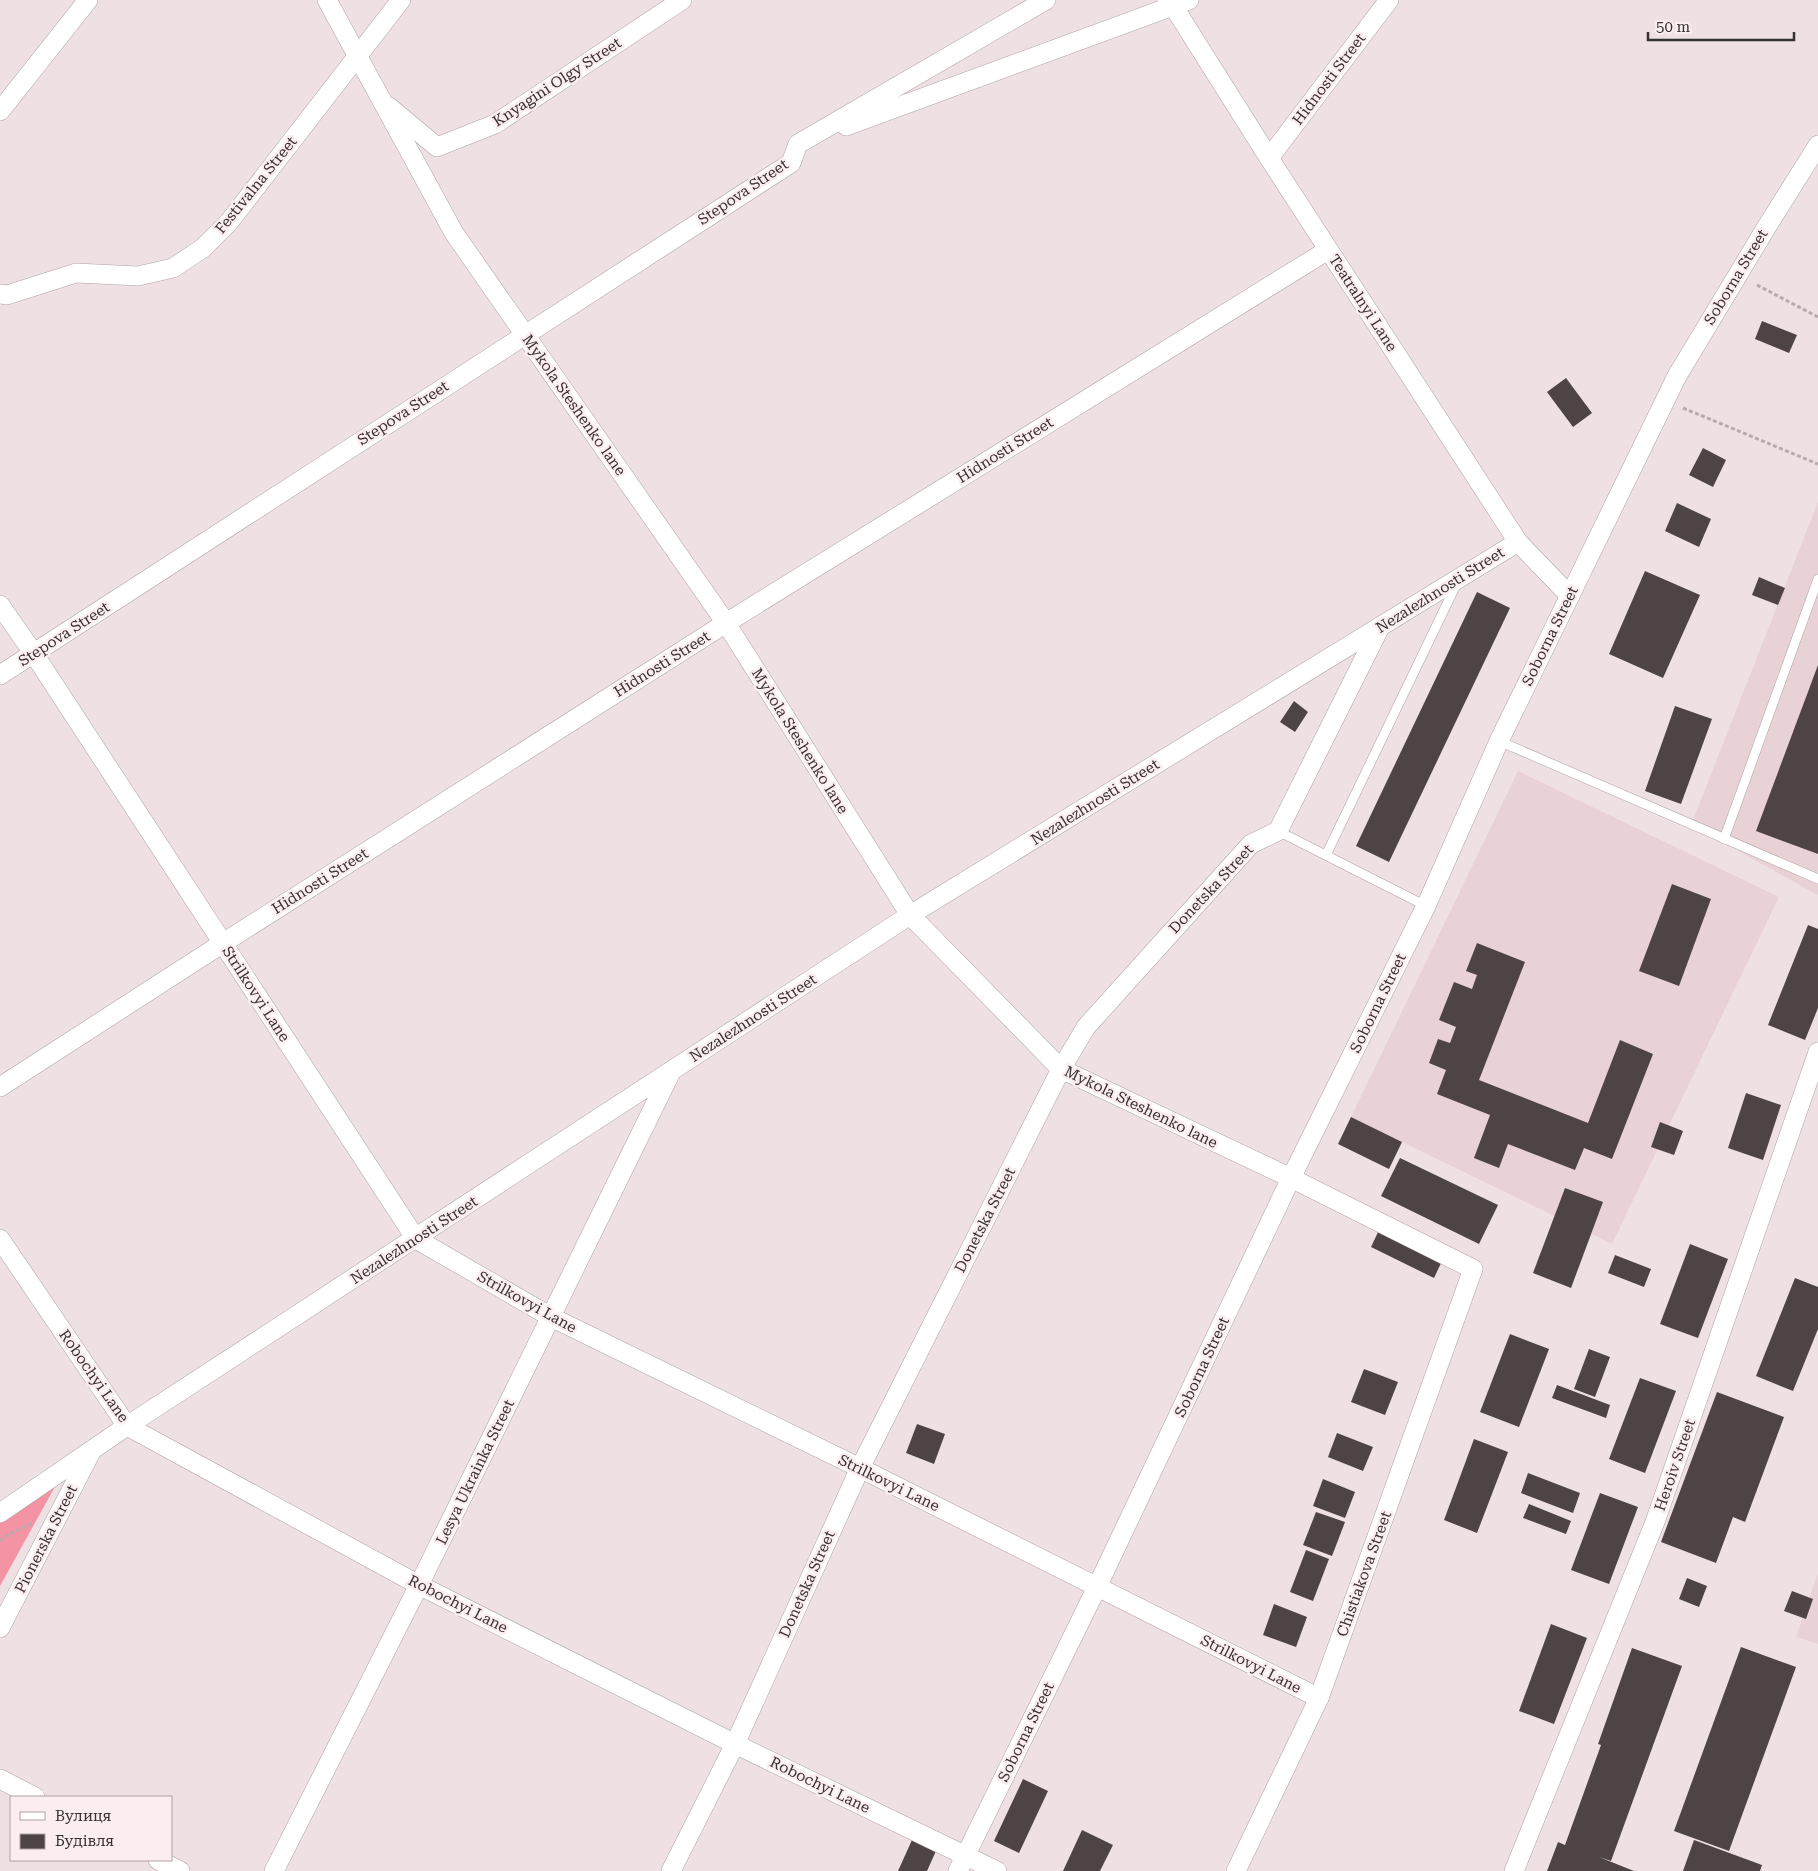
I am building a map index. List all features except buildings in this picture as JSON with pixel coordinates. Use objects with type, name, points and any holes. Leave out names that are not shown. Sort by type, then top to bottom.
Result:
[{"type":"street","points":[[0,111],[88,0]]},
{"type":"street","name":"Mykola Steshenko lane","points":[[327,0],[454,233],[726,623],[910,915],[1061,1069],[1291,1178],[1473,1269]]},
{"type":"street","name":"Festivalna Street","points":[[0,294],[7,295],[76,274],[138,276],[172,268],[203,248],[229,222],[401,0]]},
{"type":"street","name":"Knyagini Olgy Street","points":[[381,101],[436,146],[494,124],[682,0]]},
{"type":"street","name":"Stepova Street","points":[[0,675],[524,334],[791,163],[798,144],[1046,0]]},
{"type":"street","name":"Hidnosti Street","points":[[1269,158],[1389,0]]},
{"type":"street","name":"Stepova Street","points":[[798,144],[1176,2]]},
{"type":"street","name":"Teatralnyi Lane","points":[[1176,2],[1177,12],[1269,158],[1518,542],[1570,596]]},
{"type":"street","name":"Soborna Street","points":[[962,1864],[1097,1587],[1291,1178],[1426,906],[1499,741],[1677,376],[1818,145]]},
{"type":"street","name":"Hidnosti Street","points":[[0,1087],[223,942],[726,623],[1328,250]]},
{"type":"street","name":"Nezalezhnosti Street","points":[[0,1513],[127,1426],[910,915],[1518,542]]},
{"type":"street","name":"Strilkovyi Lane","points":[[0,605],[223,942],[416,1239],[551,1317],[860,1468],[1319,1698]]},
{"type":"street","points":[[1278,831],[1380,627]]},
{"type":"street","name":"Donetska Street","points":[[671,1871],[735,1744],[860,1468],[1061,1069],[1086,1027],[1250,844],[1278,831]]},
{"type":"street","name":"Heroiv Street","points":[[1514,1871],[1655,1522],[1818,1052]]},
{"type":"street","name":"Lesya Ukrainka Street","points":[[274,1871],[419,1585],[671,1070]]},
{"type":"street","name":"Robochyi Lane","points":[[0,1239],[127,1426],[419,1585],[735,1744],[962,1864],[997,1871]]},
{"type":"street","name":"Chistiakova Street","points":[[1236,1871],[1319,1698],[1473,1269]]},
{"type":"street","name":"Pionerska Street","points":[[0,1628],[92,1450]]},
{"type":"street","points":[[0,1779],[33,1796]]},
{"type":"street","points":[[160,1861],[180,1871]]},
{"type":"lane","points":[[1326,855],[1459,578]]},
{"type":"lane","points":[[1724,839],[1818,579]]},
{"type":"lane","points":[[1499,741],[1818,879]]},
{"type":"lane","points":[[1278,831],[1426,906]]},
{"type":"path","points":[[1757,285],[1818,317]]},
{"type":"path","points":[[1677,376],[1683,409],[1818,464]]},
{"type":"shaded area","points":[[1818,502],[1818,895],[1691,825]]},
{"type":"shaded area","points":[[1518,771],[1779,897],[1612,1244],[1351,1117]]},
{"type":"shaded area","points":[[57,1483],[0,1586],[0,1520]]},
{"type":"shaded area","points":[[1818,1573],[1818,1644],[1796,1637]]}]
